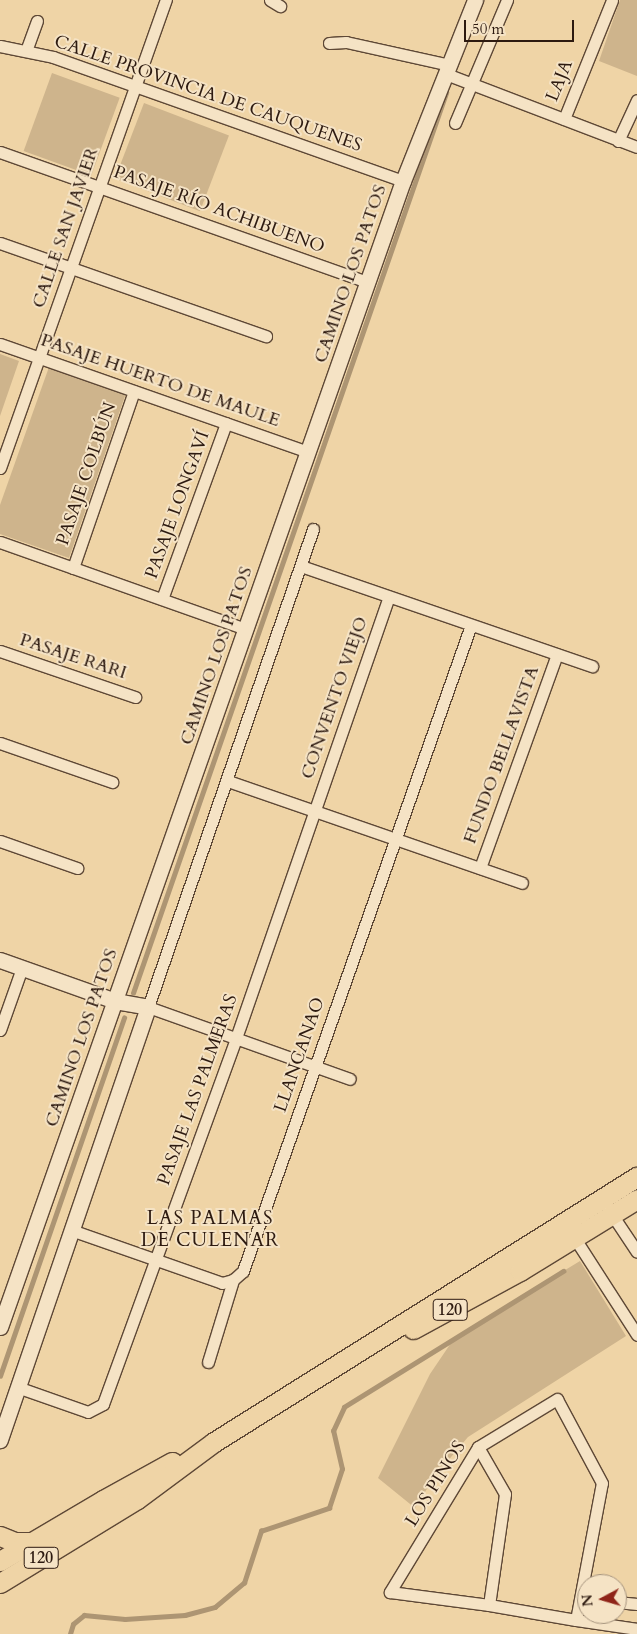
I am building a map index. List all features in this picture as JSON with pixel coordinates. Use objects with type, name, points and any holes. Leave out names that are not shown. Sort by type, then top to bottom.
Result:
[{"type":"main road","name":"120","points":[[322,1375],[471,1299],[575,1238],[637,1177]]},
{"type":"main road","name":"120","points":[[0,1561],[137,1481],[214,1442],[564,1222],[637,1199]]},
{"type":"main road","name":"120","points":[[0,1583],[138,1499],[214,1442]]},
{"type":"main road","points":[[0,1536],[15,1542],[31,1542]]},
{"type":"street","name":"CALLE SAN JAVIER","points":[[0,468],[166,0]]},
{"type":"street","name":"CAMINO LOS PATOS","points":[[0,1327],[404,181],[475,0]]},
{"type":"street","points":[[455,123],[507,0]]},
{"type":"street","name":"LAJA","points":[[564,119],[612,0]]},
{"type":"street","points":[[26,51],[36,21]]},
{"type":"street","points":[[329,42],[346,42],[448,70],[472,84],[637,148]]},
{"type":"street","name":"CALLE PROVINCIA DE CAUQUENES","points":[[0,46],[53,58],[134,88],[404,181]]},
{"type":"street","points":[[618,141],[637,100]]},
{"type":"street","name":"PASAJE RÍO ACHIBUENO","points":[[0,152],[100,185],[368,282]]},
{"type":"street","points":[[0,243],[266,336]]},
{"type":"street","name":"PASAJE HUERTO DE MAULE","points":[[0,344],[308,452]]},
{"type":"street","name":"PASAJE COLBÚN","points":[[73,568],[134,391]]},
{"type":"street","name":"PASAJE LONGAVÍ","points":[[162,599],[226,423]]},
{"type":"street","points":[[0,1440],[16,1387],[228,781],[313,529]]},
{"type":"street","points":[[0,542],[246,629]]},
{"type":"street","points":[[301,566],[592,666]]},
{"type":"street","name":"CONVENTO VIEJO","points":[[314,811],[389,597]]},
{"type":"street","name":"LLANCANAO","points":[[208,1362],[233,1280],[243,1271],[471,625]]},
{"type":"street","name":"PASAJE RARI","points":[[0,652],[135,696]]},
{"type":"street","name":"FUNDO BELLAVISTA","points":[[480,868],[557,654]]},
{"type":"street","points":[[0,743],[112,782]]},
{"type":"street","points":[[228,781],[522,883]]},
{"type":"street","name":"PASAJE LAS PALMERAS","points":[[16,1387],[88,1412],[103,1404],[236,1038],[314,811]]},
{"type":"street","points":[[0,841],[77,868]]},
{"type":"street","points":[[0,960],[115,1001],[148,1006],[350,1079]]},
{"type":"street","points":[[0,1030],[22,968]]},
{"type":"street","points":[[607,1207],[637,1252]]},
{"type":"street","points":[[564,1222],[637,1335]]},
{"type":"street","points":[[70,1230],[222,1283],[233,1280]]},
{"type":"street","name":"LOS PINOS","points":[[489,1605],[390,1592],[478,1447],[557,1399],[602,1483],[588,1574]]},
{"type":"street","points":[[478,1447],[505,1494],[489,1605],[637,1629]]},
{"type":"shaded area","points":[[620,0],[637,0],[637,76],[599,61]]},
{"type":"shaded area","points":[[52,73],[120,98],[91,176],[24,151]]},
{"type":"shaded area","points":[[144,103],[229,136],[200,211],[115,179]]},
{"type":"shaded area","points":[[0,354],[19,361],[0,416]]},
{"type":"shaded area","points":[[49,367],[126,393],[69,558],[0,534],[0,505]]},
{"type":"shaded area","points":[[580,1261],[626,1336],[468,1437],[435,1476],[415,1508],[378,1478],[430,1374],[455,1337]]},
{"type":"waterway","points":[[133,993],[446,93]]},
{"type":"waterway","points":[[0,1376],[124,1018]]},
{"type":"waterway","points":[[70,1634],[73,1624],[84,1615],[125,1619],[185,1615],[215,1607],[244,1583],[261,1531],[329,1508],[342,1469],[333,1431],[344,1407],[563,1271]]},
{"type":"district","name":"LAS PALMAS DE CULENAR","points":[[210,1230]]}]
